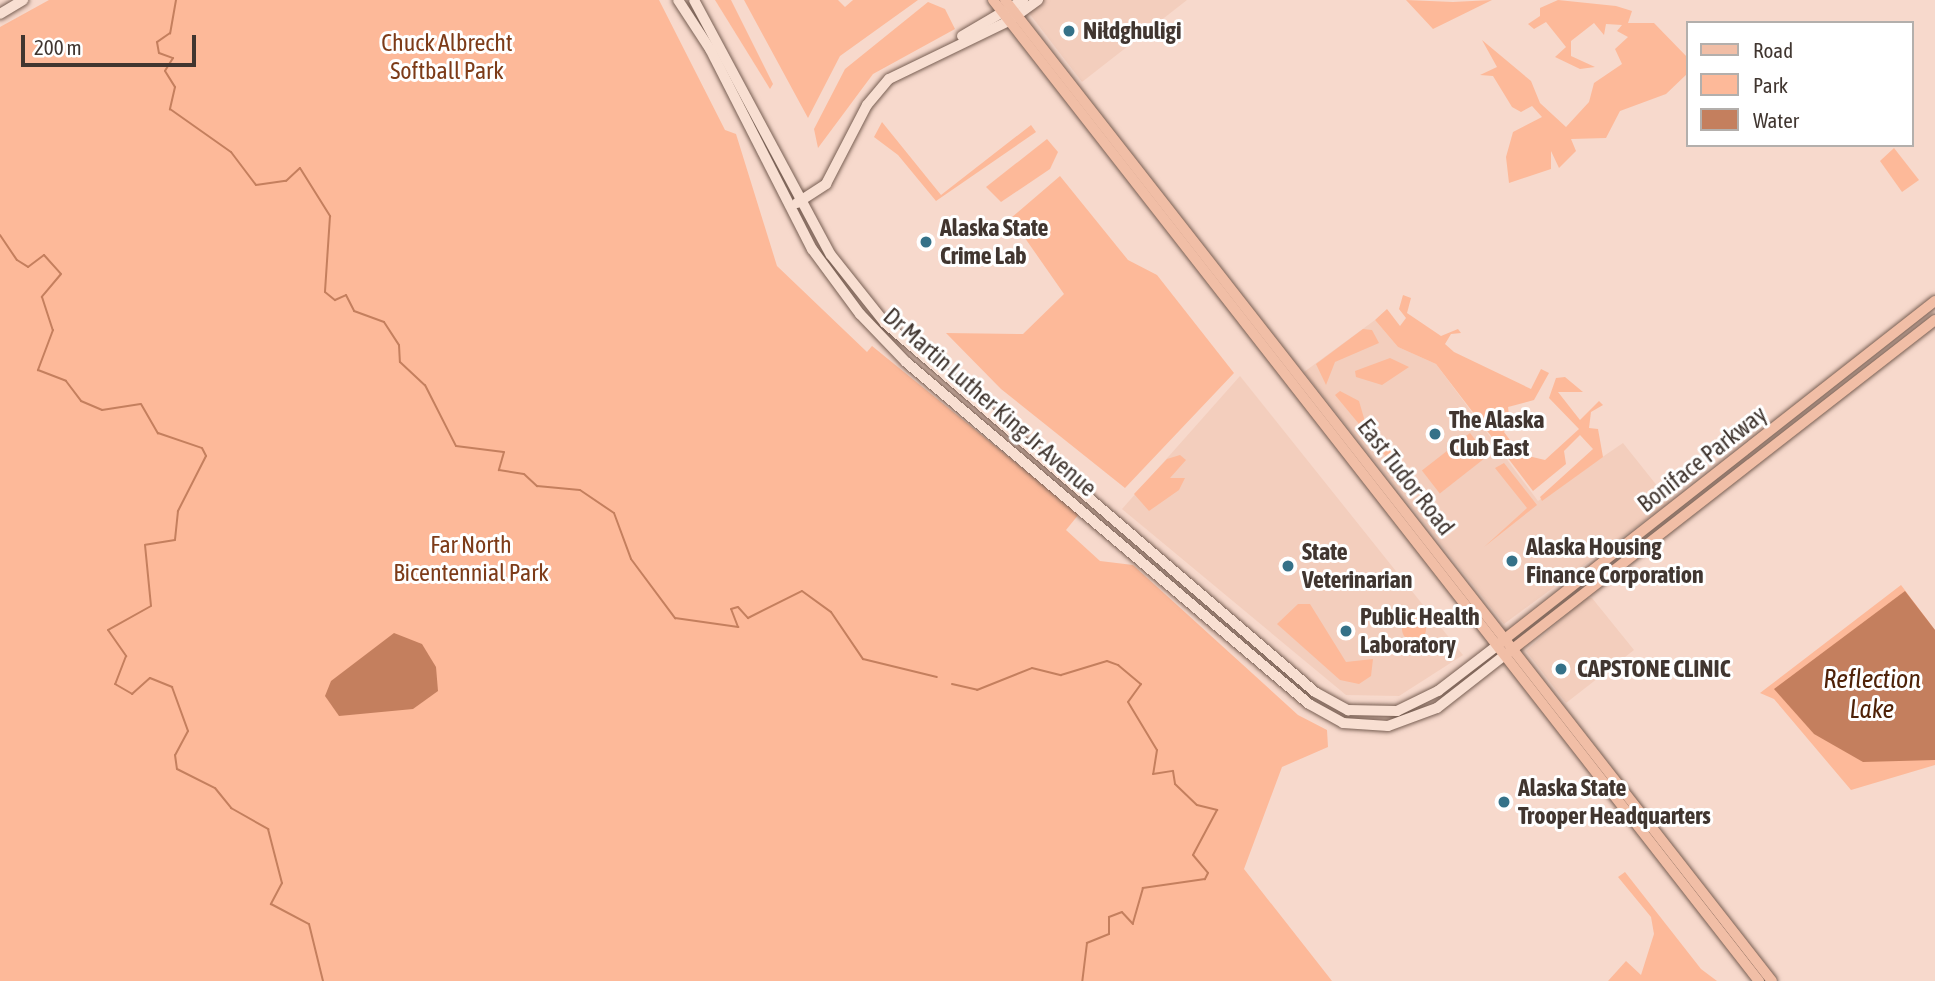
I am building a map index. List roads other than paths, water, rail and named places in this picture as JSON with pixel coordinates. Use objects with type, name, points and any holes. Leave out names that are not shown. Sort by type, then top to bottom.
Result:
[{"type":"main road","name":"East Tudor Road","points":[[993,0],[1010,12],[1506,639],[1772,981]]},
{"type":"main road","name":"East Tudor Road","points":[[1010,12],[1493,648],[1759,981]]},
{"type":"main road","name":"Boniface Parkway","points":[[1493,648],[1935,301]]},
{"type":"main road","name":"Boniface Parkway","points":[[1502,658],[1935,320]]},
{"type":"street","points":[[0,14],[23,0]]},
{"type":"street","name":"Dr Martin Luther King Jr Avenue","points":[[678,0],[789,207],[830,277],[906,362],[1309,704],[1343,723],[1388,726],[1414,720],[1502,658]]},
{"type":"street","name":"Dr Martin Luther King Jr Avenue","points":[[694,0],[831,255],[878,315],[1315,692],[1348,710],[1373,714],[1415,705],[1493,648]]},
{"type":"street","points":[[1010,12],[1023,0]]},
{"type":"street","points":[[789,207],[827,184],[877,91],[916,62],[1038,0]]},
{"type":"street","points":[[830,277],[867,315],[878,315]]},
{"type":"water","name":"Reflection Lake","points":[[1905,591],[1935,630],[1935,760],[1863,762],[1814,734],[1774,689]]},
{"type":"water","points":[[394,633],[422,644],[436,667],[438,691],[413,709],[339,716],[325,696],[331,681]]},
{"type":"waterway","points":[[176,0],[170,33],[157,42],[159,53],[173,58],[165,71],[175,87],[170,109],[231,152],[256,185],[286,181],[300,168],[330,216],[325,292],[335,300],[346,295],[354,311],[384,322],[399,345],[400,362],[425,385],[456,446],[504,452],[499,470],[524,474],[537,486],[580,490],[614,513],[631,559],[675,618],[738,627],[731,609],[738,607],[748,618],[802,591],[831,612],[863,659],[937,677]]},
{"type":"waterway","points":[[0,235],[17,260],[28,267],[44,255],[61,274],[42,297],[53,330],[38,370],[66,381],[81,401],[102,410],[141,404],[158,433],[202,448],[206,456],[178,511],[175,540],[145,545],[151,606],[108,630],[126,656],[115,684],[132,694],[150,678],[172,687],[188,731],[175,755],[177,769],[215,788],[231,808],[268,829],[282,883],[271,904],[309,924],[323,981]]},
{"type":"waterway","points":[[952,684],[977,690],[1032,668],[1061,675],[1107,661],[1118,665],[1141,684],[1128,702],[1157,750],[1153,774],[1173,771],[1175,784],[1197,805],[1217,810],[1193,855],[1208,873],[1205,879],[1143,888],[1133,924],[1122,912],[1109,917],[1109,934],[1087,943],[1082,981]]},
{"type":"place","name":"Niłdghuligi","points":[[1069,31]]},
{"type":"place","name":"Alaska State Crime Lab","points":[[926,242]]},
{"type":"place","name":"The Alaska Club East","points":[[1435,434]]},
{"type":"place","name":"Alaska Housing Finance Corporation","points":[[1512,561]]},
{"type":"place","name":"State Veterinarian","points":[[1288,566]]},
{"type":"place","name":"Public Health Laboratory","points":[[1346,631]]},
{"type":"place","name":"CAPSTONE CLINIC","points":[[1561,669]]},
{"type":"place","name":"Alaska State Trooper Headquarters","points":[[1504,802]]},
{"type":"park label","name":"Chuck Albrecht Softball Park","points":[[447,57]]},
{"type":"park label","name":"Far North Bicentennial Park","points":[[471,559]]}]
